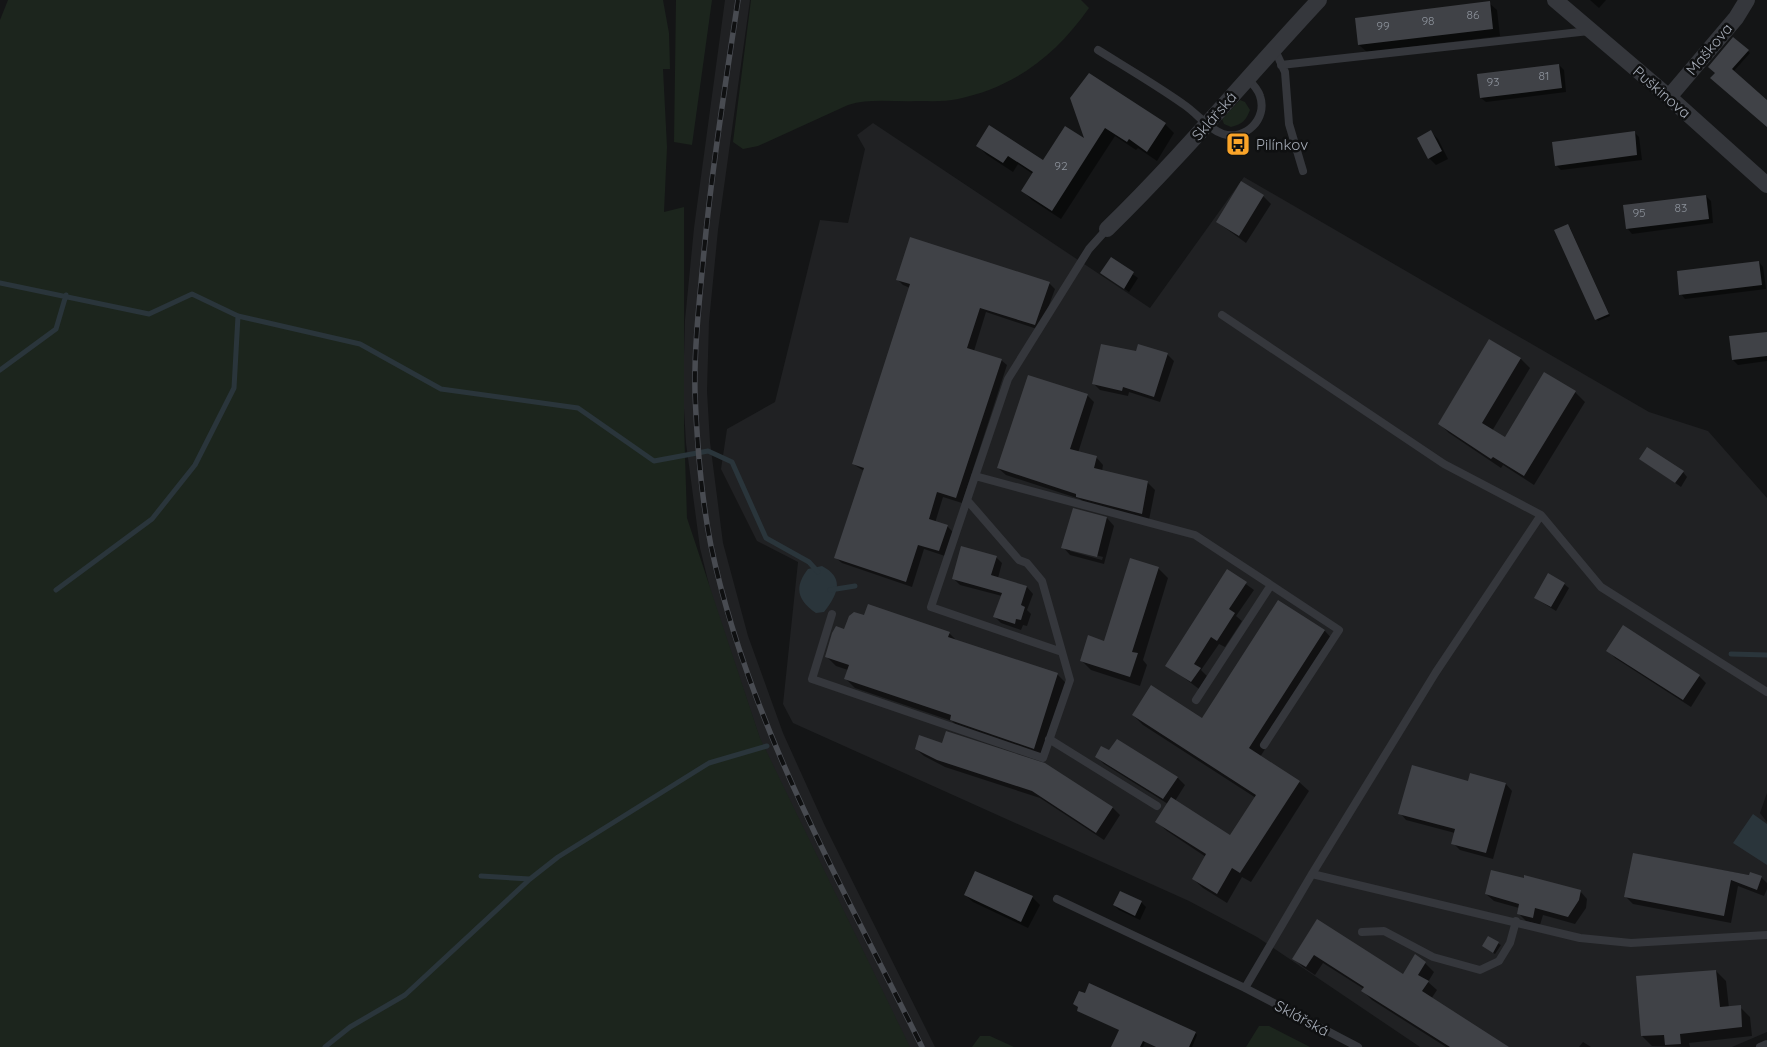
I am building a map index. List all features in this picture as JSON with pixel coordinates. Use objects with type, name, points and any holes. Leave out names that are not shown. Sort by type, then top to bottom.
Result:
[{"type":"street","name":"Sklářská","points":[[1107,229],[1162,175],[1247,78],[1319,0]]},
{"type":"street","name":"Puškinova","points":[[1555,0],[1669,97],[1767,185]]},
{"type":"street","name":"Maškova","points":[[1669,97],[1736,18],[1748,0]]},
{"type":"lane","points":[[1281,65],[1589,30]]},
{"type":"lane","points":[[1274,48],[1285,72],[1289,124],[1303,171]]},
{"type":"lane","points":[[1098,50],[1185,105],[1222,133],[1238,136],[1257,122],[1262,105],[1260,96],[1247,78]]},
{"type":"lane","points":[[1062,652],[931,607],[1008,379],[1089,249],[1107,229]]},
{"type":"lane","points":[[1222,315],[1444,464],[1541,515],[1601,587],[1767,692]]},
{"type":"lane","points":[[976,476],[1195,535],[1339,630],[1264,745]]},
{"type":"lane","points":[[832,614],[812,679],[1043,758],[1070,680],[1042,581],[1027,563],[1019,560],[967,500]]},
{"type":"lane","points":[[1246,988],[1312,874],[1436,672],[1541,515]]},
{"type":"lane","points":[[1196,700],[1271,585]]},
{"type":"lane","points":[[1049,739],[1157,806]]},
{"type":"lane","points":[[1312,874],[1516,921],[1580,938],[1631,943],[1767,935]]},
{"type":"lane","name":"Sklářská","points":[[1057,899],[1246,988],[1358,1047]]},
{"type":"lane","points":[[1362,932],[1384,931],[1433,956],[1480,970],[1499,961],[1510,943],[1516,921]]},
{"type":"lane","points":[[1760,1047],[1767,1044]]},
{"type":"shaded area","points":[[8,0],[663,0],[669,33],[670,69],[663,69],[667,147],[664,212],[684,207],[684,425],[687,518],[760,738],[910,1047],[0,1047],[0,20]]},
{"type":"shaded area","points":[[676,0],[712,0],[692,145],[674,142]]},
{"type":"shaded area","points":[[725,0],[750,0],[718,230],[709,322],[707,391],[710,442],[723,543],[748,636],[783,733],[825,826],[935,1047],[908,1047],[761,742],[711,593],[700,548],[686,443],[683,391],[685,320],[694,228]]},
{"type":"shaded area","points":[[751,0],[1081,0],[1089,8],[1063,40],[1032,67],[1016,77],[979,94],[948,101],[873,101],[856,103],[758,146],[743,149],[733,142]]},
{"type":"shaded area","points":[[1240,100],[1245,102],[1250,110],[1245,119],[1231,127],[1224,124],[1222,119]]},
{"type":"shaded area","points":[[873,123],[1150,308],[1244,177],[1649,412],[1708,431],[1767,498],[1767,793],[1760,813],[1767,822],[1767,1032],[1732,1047],[1420,1047],[1257,937],[1189,901],[793,723],[783,704],[798,562],[757,541],[721,469],[727,429],[775,402],[820,220],[848,223],[865,149],[857,135]]},
{"type":"shaded area","points":[[822,566],[834,576],[837,587],[833,599],[824,612],[816,613],[801,598],[799,587],[808,569]]},
{"type":"shaded area","points":[[1753,814],[1767,824],[1767,865],[1733,843]]},
{"type":"shaded area","points":[[1259,1026],[1269,1026],[1310,1047],[1246,1047]]},
{"type":"shaded area","points":[[980,1036],[990,1036],[1014,1047],[972,1047]]},
{"type":"building","points":[[1490,1],[1493,29],[1358,45],[1355,18]]},
{"type":"building","points":[[1733,37],[1749,50],[1732,69],[1767,100],[1767,127],[1710,78],[1715,73],[1708,67]]},
{"type":"building","points":[[1559,64],[1562,88],[1480,98],[1477,74]]},
{"type":"building","points":[[1089,73],[1166,123],[1147,152],[1129,139],[1127,142],[1105,128],[1052,211],[1021,191],[1033,172],[1008,156],[1003,163],[976,146],[989,125],[1043,160],[1065,126],[1084,138],[1070,98]]},
{"type":"building","points":[[1431,130],[1442,151],[1428,159],[1417,138]]},
{"type":"building","points":[[1635,131],[1637,155],[1555,166],[1552,142]]},
{"type":"building","points":[[1241,181],[1264,195],[1239,236],[1216,222]]},
{"type":"building","points":[[1706,195],[1709,219],[1626,229],[1623,205]]},
{"type":"building","points":[[1568,224],[1609,314],[1595,320],[1554,230]]},
{"type":"building","points":[[910,237],[1050,282],[1035,325],[980,308],[967,348],[1002,359],[956,498],[937,492],[929,519],[948,525],[939,551],[918,545],[906,582],[834,558],[864,468],[852,464],[910,284],[896,280]]},
{"type":"building","points":[[1111,257],[1134,272],[1124,289],[1100,273]]},
{"type":"building","points":[[1759,261],[1762,285],[1679,295],[1677,271]]},
{"type":"building","points":[[1767,332],[1767,356],[1732,360],[1729,336]]},
{"type":"building","points":[[1489,339],[1521,358],[1482,423],[1505,437],[1544,372],[1576,391],[1524,476],[1493,457],[1491,459],[1438,424]]},
{"type":"building","points":[[1101,344],[1136,351],[1138,344],[1168,353],[1154,397],[1123,387],[1122,391],[1092,384]]},
{"type":"building","points":[[1028,375],[1088,394],[1070,449],[1097,456],[1094,468],[1148,481],[1142,514],[1076,497],[1076,494],[997,468]]},
{"type":"building","points":[[1647,447],[1684,471],[1675,483],[1639,459]]},
{"type":"building","points":[[1073,508],[1107,517],[1097,557],[1061,548]]},
{"type":"building","points":[[961,546],[997,556],[991,575],[1027,586],[1021,605],[1025,607],[1021,620],[1016,619],[1015,624],[993,617],[1002,593],[952,579]]},
{"type":"building","points":[[1130,558],[1159,567],[1132,652],[1138,653],[1130,677],[1080,661],[1088,635],[1104,641]]},
{"type":"building","points":[[1227,569],[1247,582],[1229,609],[1235,613],[1217,641],[1211,637],[1194,664],[1201,668],[1191,682],[1165,666]]},
{"type":"building","points":[[1548,573],[1565,583],[1551,607],[1534,598]]},
{"type":"building","points":[[1278,600],[1325,630],[1249,748],[1300,781],[1240,873],[1232,868],[1217,894],[1192,879],[1206,854],[1155,822],[1171,797],[1230,835],[1256,795],[1132,715],[1151,685],[1202,718]]},
{"type":"building","points":[[868,604],[950,632],[948,637],[1058,673],[1034,749],[950,720],[951,715],[844,679],[849,665],[825,657],[832,633],[836,626],[844,629],[849,616],[854,612],[864,615]]},
{"type":"building","points":[[1623,625],[1700,675],[1683,700],[1606,651]]},
{"type":"building","points":[[946,731],[1045,763],[1113,807],[1096,833],[1032,791],[937,760],[915,749],[919,735],[942,743]]},
{"type":"building","points":[[1117,739],[1178,777],[1163,799],[1095,757],[1101,746],[1109,750]]},
{"type":"building","points":[[1412,765],[1468,781],[1470,773],[1506,783],[1486,853],[1451,844],[1455,829],[1398,814]]},
{"type":"building","points":[[1633,853],[1749,875],[1750,872],[1762,876],[1757,890],[1731,880],[1724,916],[1624,897]]},
{"type":"building","points":[[1491,870],[1524,878],[1524,875],[1581,890],[1579,900],[1568,917],[1535,908],[1533,918],[1517,914],[1519,904],[1485,894]]},
{"type":"building","points":[[975,871],[1033,896],[1021,922],[964,895]]},
{"type":"building","points":[[1120,891],[1142,901],[1135,916],[1113,905]]},
{"type":"building","points":[[1317,919],[1403,974],[1415,954],[1426,962],[1418,975],[1429,981],[1422,991],[1509,1047],[1450,1047],[1361,991],[1364,987],[1314,955],[1306,967],[1292,959]]},
{"type":"building","points":[[1488,936],[1499,942],[1493,953],[1482,946]]},
{"type":"building","points":[[1716,970],[1720,1007],[1741,1005],[1742,1027],[1680,1034],[1681,1044],[1665,1045],[1664,1035],[1641,1036],[1636,976]]},
{"type":"building","points":[[1089,983],[1196,1032],[1189,1047],[1156,1047],[1143,1041],[1140,1047],[1111,1047],[1119,1030],[1077,1011],[1078,1007],[1073,1004],[1079,991],[1085,993]]},
{"type":"waterway","points":[[0,283],[149,314],[192,294],[238,316],[360,344],[441,389],[578,408],[654,461],[708,451],[732,462],[766,538],[809,562],[818,572]]},
{"type":"waterway","points":[[0,370],[56,329],[66,295]]},
{"type":"waterway","points":[[56,590],[152,519],[195,465],[234,388],[238,316]]},
{"type":"waterway","points":[[830,590],[855,586]]},
{"type":"waterway","points":[[1731,654],[1767,655]]},
{"type":"waterway","points":[[325,1047],[350,1027],[405,995],[530,879],[558,857],[709,763],[767,746]]},
{"type":"waterway","points":[[481,876],[530,879]]},
{"type":"railway","points":[[738,0],[710,196],[696,344],[695,393],[697,431],[702,489],[711,546],[728,612],[749,677],[773,740],[830,864],[922,1047]]},
{"type":"place","name":"Pilínkov","points":[[1238,144]]}]
